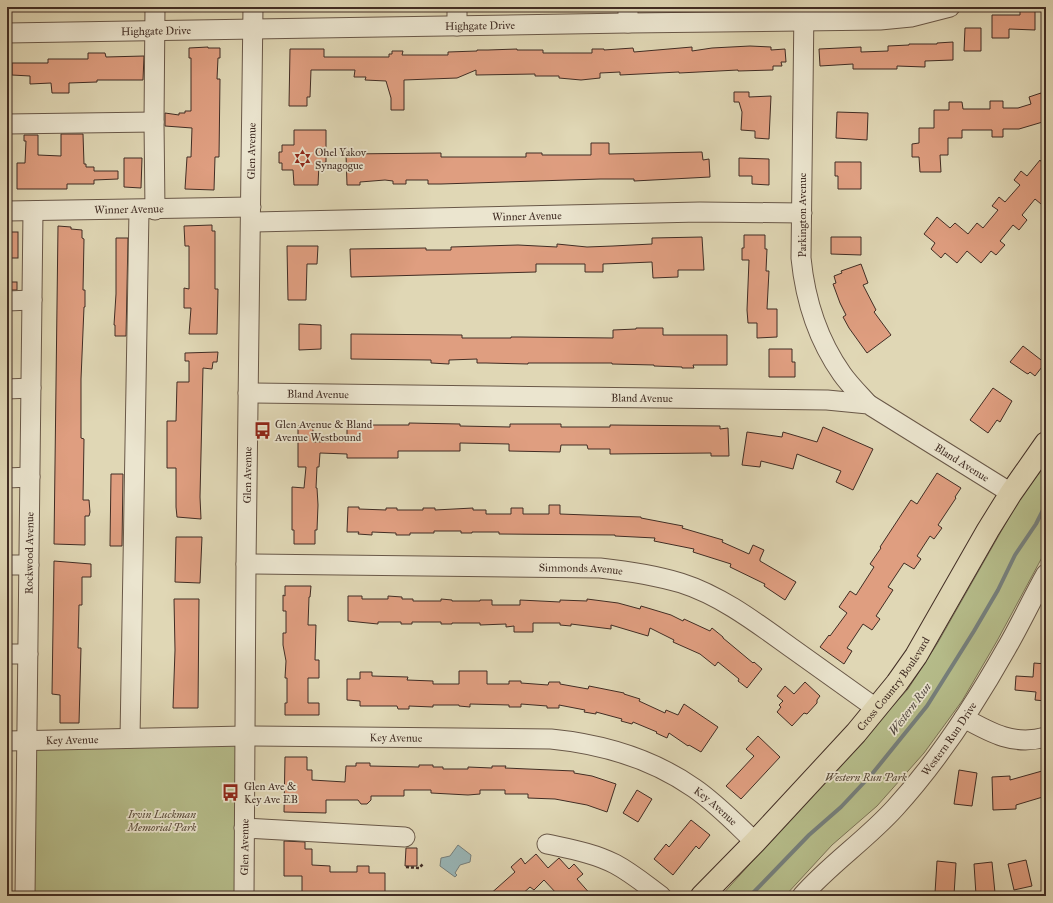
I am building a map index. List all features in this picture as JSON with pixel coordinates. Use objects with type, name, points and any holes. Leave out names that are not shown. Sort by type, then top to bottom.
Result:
[{"type":"main road","name":"Cross Country Boulevard","points":[[702,896],[755,842],[877,709],[897,683],[916,656],[988,530],[1011,493],[1046,443]]},
{"type":"street","points":[[130,738],[147,210],[154,122],[155,7]]},
{"type":"street","name":"Glen Avenue","points":[[244,896],[246,564],[253,7]]},
{"type":"street","points":[[457,7],[457,26]]},
{"type":"street","name":"Highgate Drive","points":[[7,33],[457,26],[628,15],[804,14],[880,20],[903,18],[940,11],[950,7]]},
{"type":"street","name":"Parkington Avenue","points":[[804,14],[802,213],[803,278],[806,295],[820,334],[842,373],[868,404]]},
{"type":"street","points":[[7,124],[154,122]]},
{"type":"street","name":"Winner Avenue","points":[[7,211],[147,210],[251,215],[700,212],[802,213]]},
{"type":"street","name":"Rockwood Avenue","points":[[25,896],[33,211]]},
{"type":"street","points":[[7,301],[32,300]]},
{"type":"street","points":[[7,389],[31,388]]},
{"type":"street","name":"Bland Avenue","points":[[248,393],[827,400],[868,404],[1011,493]]},
{"type":"street","points":[[7,478],[30,477]]},
{"type":"street","name":"Simmonds Avenue","points":[[246,564],[600,568],[627,571],[655,577],[681,584],[707,594],[734,608],[877,709]]},
{"type":"street","points":[[7,565],[29,565]]},
{"type":"street","name":"Western Run Drive","points":[[802,896],[812,884],[869,834],[895,808],[923,775],[964,718],[1007,648],[1046,574]]},
{"type":"street","points":[[7,654],[28,654]]},
{"type":"street","points":[[964,718],[1002,737],[1028,741],[1046,737]]},
{"type":"street","name":"Key Avenue","points":[[7,741],[246,736],[551,739],[594,745],[615,750],[665,771],[693,787],[718,807],[755,842]]},
{"type":"street","points":[[244,828],[405,837]]},
{"type":"street","points":[[548,844],[597,856],[615,864],[661,896]]},
{"type":"path","points":[[406,867],[419,868],[423,864]]},
{"type":"green space","name":"Western Run Park","points":[[1046,464],[1046,550],[997,641],[962,701],[924,753],[877,806],[832,845],[785,896],[721,896],[908,689],[937,644],[1019,500]]},
{"type":"green space","name":"Irvin Luckman Memorial Park","points":[[239,743],[238,896],[31,896],[32,747]]},
{"type":"water","points":[[458,845],[471,855],[470,862],[460,865],[455,873],[457,875],[455,877],[440,866],[441,858],[450,856]]},
{"type":"building","points":[[1020,7],[1035,7],[1035,30],[1009,29],[1009,38],[992,38],[992,15],[1020,15]]},
{"type":"building","points":[[965,28],[981,28],[981,51],[964,51]]},
{"type":"building","points":[[953,42],[953,60],[925,61],[925,67],[897,66],[897,69],[853,69],[853,64],[820,66],[819,49],[861,47],[861,52],[888,51],[888,46]]},
{"type":"building","points":[[750,46],[771,47],[771,50],[785,49],[786,62],[781,62],[782,66],[773,66],[773,70],[620,75],[620,72],[600,73],[600,78],[581,80],[559,78],[559,76],[535,76],[535,74],[476,75],[476,70],[457,78],[404,80],[404,110],[391,110],[391,98],[386,81],[365,80],[366,77],[354,77],[355,70],[311,70],[310,97],[307,97],[307,106],[289,106],[290,49],[324,49],[324,57],[389,57],[389,54],[392,54],[392,51],[403,51],[402,55],[448,55],[448,52],[517,49],[543,50],[543,53],[592,53],[592,49],[604,50],[633,48],[634,52],[692,47],[692,51],[712,48]]},
{"type":"building","points":[[189,48],[220,48],[217,79],[220,79],[219,157],[215,157],[214,190],[185,189],[187,157],[191,157],[192,128],[165,126],[165,113],[179,115],[179,113],[185,113],[185,111],[191,111],[191,58],[189,58]]},
{"type":"building","points":[[88,53],[105,53],[106,57],[144,56],[143,80],[97,80],[97,82],[69,83],[69,93],[52,93],[51,83],[30,84],[30,76],[12,75],[12,63],[48,63],[48,59],[88,59]]},
{"type":"building","points":[[734,92],[749,92],[749,97],[771,96],[769,139],[755,138],[755,131],[741,130],[742,112],[739,102],[734,102]]},
{"type":"building","points":[[1041,93],[1043,100],[1046,99],[1046,121],[1019,129],[1003,129],[1003,137],[992,137],[992,130],[962,130],[962,138],[948,138],[948,155],[940,155],[941,172],[920,172],[919,157],[912,157],[912,144],[919,143],[919,128],[934,128],[934,110],[949,110],[949,102],[962,102],[963,109],[990,109],[990,101],[1003,101],[1003,108],[1018,108],[1031,104],[1029,97]]},
{"type":"building","points":[[837,112],[868,113],[867,140],[836,138]]},
{"type":"building","points":[[294,130],[326,130],[326,162],[319,164],[318,185],[294,185],[293,170],[282,170],[282,163],[279,163],[279,152],[282,152],[282,145],[294,145]]},
{"type":"building","points":[[61,134],[83,134],[84,164],[86,164],[86,167],[94,167],[94,171],[118,171],[118,179],[94,180],[94,184],[67,184],[67,189],[17,189],[17,163],[25,163],[26,141],[24,141],[24,135],[38,135],[38,155],[61,156]]},
{"type":"building","points":[[591,143],[609,143],[609,154],[702,152],[703,160],[709,159],[710,177],[634,181],[634,179],[600,179],[441,184],[428,184],[428,180],[406,180],[406,184],[393,184],[393,181],[385,180],[360,182],[360,185],[347,185],[346,154],[441,153],[441,157],[526,157],[526,153],[542,153],[542,155],[591,155]]},
{"type":"building","points":[[124,158],[142,158],[141,188],[124,187]]},
{"type":"building","points":[[739,158],[769,159],[769,185],[752,184],[752,176],[739,176]]},
{"type":"building","points":[[1040,160],[1046,168],[1046,198],[1041,204],[1035,199],[1022,215],[1027,220],[1019,230],[1013,225],[1000,241],[1005,245],[996,255],[991,251],[981,263],[967,251],[957,263],[945,253],[941,258],[931,249],[935,243],[924,234],[937,217],[950,228],[955,223],[968,234],[977,223],[983,228],[998,210],[992,206],[999,197],[1005,202],[1020,185],[1014,180],[1021,171],[1027,176]]},
{"type":"building","points":[[835,162],[861,162],[861,189],[838,189],[838,176],[835,176]]},
{"type":"building","points":[[212,225],[212,231],[215,231],[215,289],[218,289],[217,334],[189,334],[191,308],[184,308],[184,288],[189,289],[189,246],[185,246],[184,226]]},
{"type":"building","points":[[58,226],[82,230],[82,238],[84,239],[83,290],[85,290],[85,307],[81,379],[81,438],[84,439],[83,500],[89,500],[90,512],[89,516],[85,516],[85,545],[54,544]]},
{"type":"building","points":[[7,232],[18,232],[18,258],[7,258]]},
{"type":"building","points":[[744,235],[765,235],[765,249],[767,249],[766,271],[769,271],[767,309],[777,309],[777,337],[757,338],[757,323],[748,323],[747,310],[749,260],[742,260]]},
{"type":"building","points":[[702,237],[704,270],[678,270],[678,277],[653,278],[652,262],[603,264],[603,272],[585,272],[585,264],[536,264],[536,272],[351,277],[350,249],[426,248],[426,250],[451,250],[451,247],[518,245],[557,247],[557,244],[587,247],[652,244],[652,238]]},
{"type":"building","points":[[831,237],[861,237],[861,255],[831,254]]},
{"type":"building","points":[[116,238],[128,238],[126,336],[115,336]]},
{"type":"building","points":[[287,246],[318,246],[317,264],[307,264],[306,300],[288,300]]},
{"type":"building","points":[[861,264],[868,283],[863,285],[876,310],[874,312],[891,335],[867,353],[843,317],[846,315],[833,284],[836,283],[834,276],[842,273],[841,271]]},
{"type":"building","points":[[7,282],[17,282],[17,290],[7,290]]},
{"type":"building","points":[[299,324],[321,325],[321,349],[299,350]]},
{"type":"building","points":[[663,328],[663,335],[727,335],[727,365],[693,365],[694,368],[682,368],[612,363],[477,363],[477,359],[449,360],[449,364],[431,363],[431,360],[351,359],[351,334],[462,335],[462,338],[613,338],[613,330]]},
{"type":"building","points":[[1023,346],[1045,363],[1035,376],[1030,372],[1028,374],[1026,373],[1010,362]]},
{"type":"building","points":[[769,349],[792,349],[792,362],[795,362],[795,377],[769,377]]},
{"type":"building","points":[[218,352],[217,362],[213,362],[212,369],[203,368],[200,497],[201,519],[177,517],[176,468],[167,468],[167,421],[176,421],[177,382],[189,382],[189,361],[185,361],[185,353]]},
{"type":"building","points":[[993,388],[1012,401],[1000,422],[997,420],[988,433],[970,420]]},
{"type":"building","points":[[409,423],[510,427],[510,424],[561,424],[561,427],[610,427],[610,425],[720,426],[720,429],[728,428],[729,456],[711,456],[711,453],[610,454],[610,449],[588,449],[587,445],[561,445],[560,452],[509,451],[509,444],[460,443],[460,451],[398,451],[398,458],[347,458],[347,454],[320,453],[319,467],[317,467],[316,488],[318,505],[315,544],[294,544],[294,530],[292,530],[292,487],[304,488],[306,467],[298,467],[298,426],[313,426],[313,442],[347,441],[347,425],[409,425]]},
{"type":"building","points":[[823,427],[873,449],[853,490],[836,482],[841,471],[797,454],[793,469],[761,461],[760,467],[742,465],[747,432],[782,437],[783,432],[817,442]]},
{"type":"building","points":[[937,473],[961,488],[938,525],[942,528],[934,539],[930,536],[917,556],[921,559],[914,569],[904,563],[888,587],[893,590],[876,616],[880,619],[872,630],[863,624],[847,648],[852,651],[844,664],[820,647],[847,613],[839,607],[850,591],[856,595],[874,567],[870,564],[911,500],[917,504]]},
{"type":"building","points":[[111,474],[123,474],[122,546],[110,546]]},
{"type":"building","points":[[549,505],[560,505],[560,514],[641,517],[683,526],[682,528],[723,540],[722,542],[749,554],[753,545],[764,550],[760,561],[796,582],[785,600],[764,586],[765,584],[730,567],[731,564],[693,552],[694,549],[654,541],[655,538],[615,535],[499,534],[499,532],[461,533],[461,531],[434,531],[434,533],[410,533],[410,535],[372,532],[372,535],[358,534],[359,532],[347,532],[348,507],[386,510],[386,508],[397,508],[397,510],[423,510],[423,508],[435,508],[435,510],[473,508],[473,510],[486,510],[486,514],[511,514],[511,508],[523,508],[523,514],[549,514]]},
{"type":"building","points":[[176,537],[202,537],[200,583],[175,582]]},
{"type":"building","points":[[54,561],[91,564],[91,577],[82,577],[82,605],[79,605],[78,648],[81,648],[79,723],[60,723],[60,695],[52,694]]},
{"type":"building","points":[[285,586],[311,586],[308,625],[316,625],[315,660],[319,660],[319,678],[308,678],[308,703],[319,703],[319,715],[285,715],[285,703],[287,703],[287,678],[285,678],[286,661],[283,645],[283,633],[286,633],[286,611],[283,611],[283,595],[285,596]]},
{"type":"building","points":[[348,596],[362,596],[362,599],[388,599],[388,596],[402,597],[402,599],[413,599],[413,601],[441,601],[441,599],[452,601],[492,600],[492,605],[520,605],[520,600],[560,602],[560,600],[587,601],[587,599],[618,603],[640,609],[641,606],[671,615],[683,621],[684,619],[710,631],[712,628],[762,669],[747,688],[738,681],[739,679],[718,662],[715,666],[700,654],[673,642],[674,640],[650,628],[648,636],[611,625],[611,629],[571,624],[571,626],[560,625],[560,623],[533,623],[533,632],[514,632],[514,626],[506,627],[506,624],[480,625],[480,623],[441,624],[441,622],[412,622],[412,624],[401,624],[401,622],[378,622],[378,624],[348,621]]},
{"type":"building","points":[[174,599],[199,599],[198,708],[173,708],[175,650]]},
{"type":"building","points":[[1034,663],[1046,664],[1046,701],[1035,700],[1036,692],[1015,690],[1016,676],[1033,677]]},
{"type":"building","points":[[459,671],[487,671],[487,684],[509,684],[509,681],[521,681],[521,683],[548,685],[549,682],[560,682],[560,684],[588,689],[589,686],[624,693],[640,699],[639,701],[665,713],[666,710],[678,715],[684,704],[718,727],[701,752],[689,745],[688,746],[669,733],[667,738],[633,722],[632,724],[621,721],[622,719],[596,712],[596,714],[584,712],[585,710],[559,705],[559,708],[547,708],[547,706],[521,704],[521,707],[509,707],[509,705],[470,704],[470,707],[459,705],[433,705],[433,707],[409,706],[409,709],[398,709],[397,706],[360,706],[360,701],[347,700],[347,679],[360,679],[360,672],[372,672],[372,676],[408,677],[407,680],[433,681],[433,684],[459,684]]},
{"type":"building","points":[[805,682],[820,696],[817,703],[807,714],[804,713],[792,726],[777,712],[781,707],[779,705],[783,701],[777,696],[785,686],[794,694]]},
{"type":"building","points":[[758,736],[780,757],[741,799],[726,786],[754,756],[746,749]]},
{"type":"building","points":[[285,757],[307,757],[307,770],[312,770],[312,780],[345,782],[346,766],[356,766],[356,763],[370,763],[370,766],[419,767],[419,765],[433,765],[433,767],[443,767],[443,769],[468,769],[468,767],[492,768],[492,766],[506,766],[505,768],[574,771],[574,773],[592,776],[616,784],[607,812],[587,805],[555,799],[528,798],[528,794],[505,794],[505,790],[480,790],[480,794],[468,795],[431,793],[431,790],[404,790],[404,796],[371,796],[371,800],[367,804],[361,804],[358,800],[326,800],[326,813],[284,812]]},
{"type":"building","points":[[959,770],[977,773],[972,806],[954,804]]},
{"type":"building","points":[[1042,771],[1046,785],[1046,796],[1016,805],[1016,809],[993,810],[992,777],[1010,776],[1010,780]]},
{"type":"building","points":[[637,790],[652,799],[638,822],[623,813]]},
{"type":"building","points":[[691,820],[710,835],[699,849],[696,846],[673,875],[654,859],[666,844],[669,847]]},
{"type":"building","points":[[284,841],[305,842],[305,849],[312,849],[312,865],[330,866],[330,872],[357,872],[357,866],[369,866],[369,873],[385,873],[385,896],[358,896],[358,893],[302,893],[302,876],[284,876]]},
{"type":"building","points":[[406,848],[417,848],[417,866],[405,866]]},
{"type":"building","points":[[536,854],[548,868],[559,858],[569,869],[574,864],[583,874],[577,879],[592,896],[564,896],[560,891],[557,894],[544,880],[534,890],[530,887],[520,896],[488,896],[515,872],[511,867],[521,858],[525,864]]},
{"type":"building","points":[[1026,860],[1032,886],[1014,890],[1008,864]]},
{"type":"building","points":[[937,861],[956,863],[954,895],[935,893]]},
{"type":"building","points":[[992,862],[995,893],[976,895],[974,864]]},
{"type":"waterway","name":"Western Run","points":[[750,896],[809,835],[841,807],[872,774],[927,706],[974,631],[998,590],[1015,555],[1036,524],[1046,504]]},
{"type":"place","name":"Ohel Yakov Synagogue","points":[[302,158]]},
{"type":"place","name":"Glen Avenue & Bland Avenue Westbound","points":[[262,430]]},
{"type":"place","name":"Glen Ave & Key Ave EB","points":[[231,792]]}]
